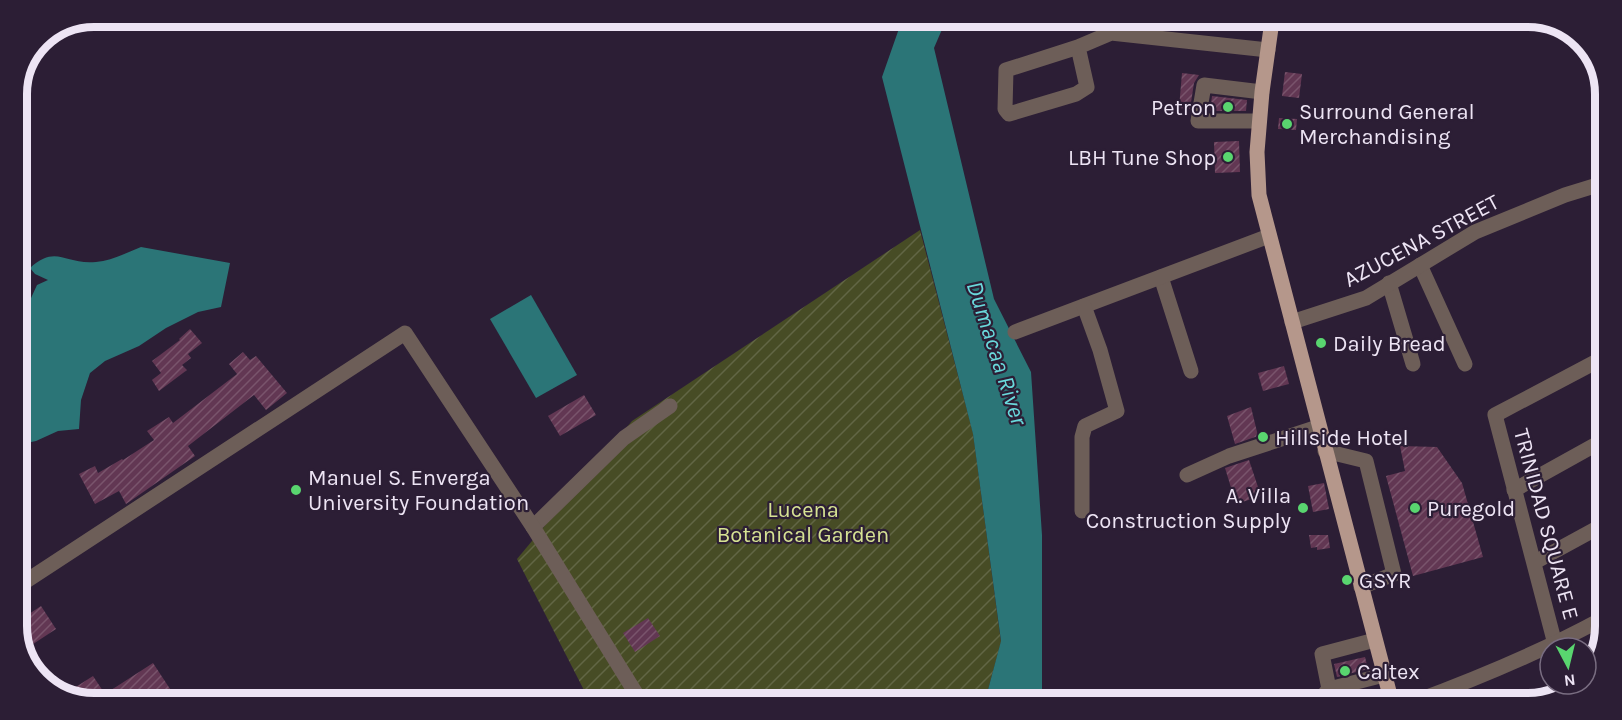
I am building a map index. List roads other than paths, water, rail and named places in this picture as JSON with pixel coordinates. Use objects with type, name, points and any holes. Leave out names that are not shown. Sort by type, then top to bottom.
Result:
[{"type":"main road","points":[[1271,27],[1259,121],[1257,152],[1259,195],[1389,693]]},
{"type":"street","points":[[1078,47],[1087,87],[1076,94],[1009,114],[1005,109],[1006,70],[1078,47],[1111,33],[1268,50]]},
{"type":"street","points":[[1259,121],[1198,121],[1204,85],[1262,92]]},
{"type":"street","name":"AZUCENA STREET","points":[[1292,322],[1366,297],[1475,232],[1565,195],[1595,186]]},
{"type":"street","points":[[1015,332],[1269,236]]},
{"type":"street","points":[[1420,265],[1465,364]]},
{"type":"street","points":[[1161,277],[1191,371]]},
{"type":"street","points":[[1389,283],[1413,364]]},
{"type":"street","points":[[1082,511],[1082,437],[1085,426],[1117,411],[1101,350],[1084,306]]},
{"type":"street","points":[[27,580],[405,333],[533,527],[636,693]]},
{"type":"street","name":"TRINIDAD SQUARE E","points":[[1553,636],[1495,415],[1595,362]]},
{"type":"street","points":[[533,527],[624,438],[670,406]]},
{"type":"street","points":[[1186,475],[1229,456],[1318,426]]},
{"type":"street","points":[[1514,490],[1595,445]]},
{"type":"street","points":[[1325,451],[1366,461],[1395,574],[1361,587]]},
{"type":"street","points":[[1534,562],[1595,529]]},
{"type":"street","points":[[1570,636],[1595,623]]},
{"type":"street","points":[[1329,689],[1322,654],[1375,640]]},
{"type":"street","points":[[1438,693],[1538,652]]},
{"type":"street","points":[[1326,693],[1329,689],[1384,675]]},
{"type":"water","name":"Dumacaa River","points":[[900,27],[943,27],[934,48],[994,299],[1031,372],[1042,535],[1042,693],[987,693],[1001,641],[973,434],[882,77]]},
{"type":"water","points":[[141,247],[230,263],[221,307],[198,312],[166,328],[139,346],[105,361],[90,373],[81,400],[79,429],[58,431],[27,443],[27,307],[37,285],[48,280],[35,274],[30,268],[47,257],[54,256],[85,262],[113,258]]},
{"type":"water","points":[[531,295],[577,375],[536,398],[490,319]]},
{"type":"place","name":"Petron","points":[[1228,107]]},
{"type":"place","name":"Surround General Merchandising","points":[[1287,124]]},
{"type":"place","name":"LBH Tune Shop","points":[[1228,157]]},
{"type":"place","name":"Daily Bread","points":[[1321,343]]},
{"type":"place","name":"Hillside Hotel","points":[[1263,437]]},
{"type":"place","name":"Manuel S. Enverga University Foundation","points":[[296,490]]},
{"type":"place","name":"A. Villa Construction Supply","points":[[1303,508]]},
{"type":"place","name":"Puregold","points":[[1415,508]]},
{"type":"place","name":"GSYR","points":[[1347,580]]},
{"type":"place","name":"Caltex","points":[[1345,671]]},
{"type":"park label","name":"Lucena Botanical Garden","points":[[803,522]]}]
